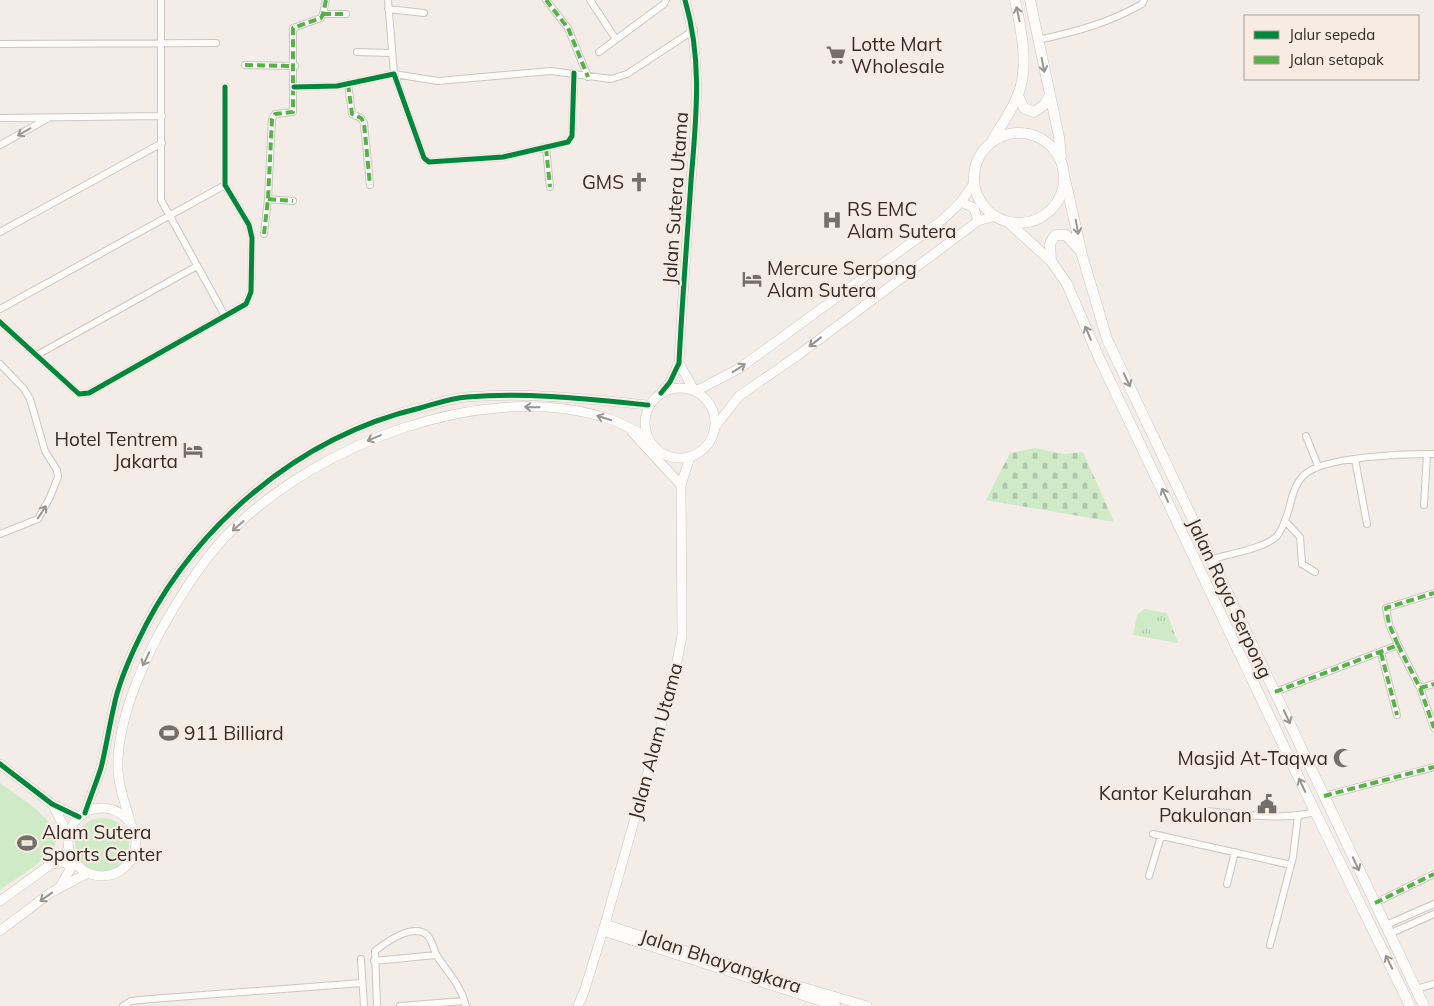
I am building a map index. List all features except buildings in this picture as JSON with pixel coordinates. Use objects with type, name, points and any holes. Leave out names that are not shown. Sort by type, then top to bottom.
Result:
[{"type":"main road","name":"Jalan Sutera Utama","points":[[661,393],[670,382],[679,363],[696,114],[697,53],[694,30],[685,0]]},
{"type":"main road","points":[[1015,0],[1022,33],[1022,62],[1018,96],[991,142],[977,160],[974,183],[980,202],[995,216],[1008,222],[1028,222],[1047,214],[1057,205],[1063,193],[1065,179],[1059,137],[1030,0]]},
{"type":"main road","points":[[1018,96],[1024,108],[1034,112],[1044,105],[1050,95]]},
{"type":"main road","points":[[991,142],[1003,135],[1016,132],[1030,134],[1043,139],[1054,147],[1061,159]]},
{"type":"main road","name":"Jalan Raya Serpong","points":[[1065,179],[1081,252],[1107,339],[1424,1006]]},
{"type":"main road","points":[[646,437],[644,426],[648,405],[661,393],[671,388],[695,391],[740,368],[941,221],[961,202],[974,183]]},
{"type":"main road","points":[[961,202],[974,208],[978,221]]},
{"type":"main road","points":[[648,405],[513,394],[465,397],[397,413],[349,432],[310,452],[260,487],[228,515],[189,558],[150,616],[136,644],[115,700],[100,769],[82,815],[72,826],[69,837],[70,851],[76,864],[88,873],[100,876],[124,869],[132,859],[136,848],[136,835],[131,824],[118,771],[122,734],[138,675],[180,596],[204,562],[232,531],[266,502],[312,470],[349,448],[385,433],[414,424],[491,409],[535,406],[601,416],[626,426],[646,437],[660,453],[670,457],[690,457],[707,446],[715,426],[740,396],[797,356],[978,221],[995,216]]},
{"type":"main road","name":"Jalan Raya Serpong","points":[[1008,222],[1051,261],[1067,284],[1097,353],[1315,812],[1410,1006]]},
{"type":"main road","points":[[1051,261],[1050,244],[1055,236],[1066,236],[1081,252]]},
{"type":"main road","points":[[679,363],[695,391],[711,406],[715,426]]},
{"type":"main road","points":[[626,426],[681,485]]},
{"type":"main road","name":"Jalan Alam Utama","points":[[578,1006],[604,927],[672,687],[682,636],[681,485],[690,457]]},
{"type":"main road","points":[[0,764],[52,804],[82,815],[105,808],[124,816],[131,824]]},
{"type":"main road","points":[[52,804],[69,837]]},
{"type":"main road","points":[[0,901],[70,851]]},
{"type":"main road","points":[[51,865],[65,862],[70,864],[71,870],[60,887]]},
{"type":"main road","points":[[0,931],[60,887],[88,873]]},
{"type":"main road","name":"Jalan Bhayangkara","points":[[604,927],[836,1006]]},
{"type":"main road","name":"Jalan Bhayangkara","points":[[604,927],[867,1006]]},
{"type":"main road","name":"Jalan Alam Utama","points":[[584,992],[584,1006]]},
{"type":"street","points":[[161,0],[161,200],[225,316]]},
{"type":"street","points":[[324,14],[326,0]]},
{"type":"street","points":[[388,0],[394,74],[424,158],[429,162],[503,157],[568,142],[572,136],[574,74]]},
{"type":"street","points":[[546,0],[568,28],[588,76]]},
{"type":"street","points":[[590,0],[615,38]]},
{"type":"street","points":[[599,52],[615,38],[664,4],[666,0]]},
{"type":"street","points":[[1038,40],[1082,30],[1117,18],[1142,4],[1144,0]]},
{"type":"street","points":[[388,9],[424,13]]},
{"type":"street","points":[[264,234],[268,199],[272,119],[276,114],[293,112],[294,28],[317,20],[324,14],[346,14]]},
{"type":"street","points":[[294,87],[329,87],[394,74],[438,81],[551,71],[611,79],[620,77],[694,30]]},
{"type":"street","points":[[0,44],[216,43]]},
{"type":"street","points":[[357,52],[391,53]]},
{"type":"street","points":[[245,65],[295,66]]},
{"type":"street","points":[[348,84],[352,114],[361,118],[364,122],[370,186]]},
{"type":"street","points":[[0,322],[79,394],[89,393],[225,316],[249,299],[252,238],[249,224],[225,185],[225,87]]},
{"type":"street","points":[[0,118],[162,116]]},
{"type":"street","points":[[0,145],[48,118]]},
{"type":"street","points":[[0,232],[162,143]]},
{"type":"street","points":[[546,148],[550,187]]},
{"type":"street","points":[[0,309],[225,185]]},
{"type":"street","points":[[268,199],[293,201]]},
{"type":"street","points":[[37,355],[197,266]]},
{"type":"street","points":[[0,364],[24,389],[30,399],[45,451],[57,470],[58,477],[38,519],[0,534]]},
{"type":"street","points":[[1306,436],[1318,466]]},
{"type":"street","points":[[1213,559],[1269,543],[1277,536],[1285,521],[1295,488],[1304,474],[1318,466],[1355,459],[1430,454],[1424,505]]},
{"type":"street","points":[[1355,459],[1367,524]]},
{"type":"street","points":[[1285,521],[1300,537],[1302,564],[1315,572]]},
{"type":"street","points":[[1434,594],[1386,608],[1398,645],[1420,688],[1434,728]]},
{"type":"street","points":[[1275,692],[1398,645]]},
{"type":"street","points":[[1381,653],[1397,715]]},
{"type":"street","points":[[1420,688],[1434,684]]},
{"type":"street","points":[[1324,796],[1434,767]]},
{"type":"street","points":[[1205,811],[1298,816],[1315,812]]},
{"type":"street","points":[[1270,945],[1291,865],[1298,816]]},
{"type":"street","points":[[1153,834],[1291,865]]},
{"type":"street","points":[[1149,876],[1161,836]]},
{"type":"street","points":[[1228,884],[1235,852]]},
{"type":"street","points":[[1375,903],[1434,874]]},
{"type":"street","points":[[1388,930],[1409,916],[1434,904]]},
{"type":"street","points":[[1388,930],[1412,924],[1434,914]]},
{"type":"street","points":[[1409,916],[1412,924]]},
{"type":"street","points":[[377,1006],[374,954],[377,949],[407,932],[414,931],[427,935],[431,940],[436,955],[453,976],[465,1003],[400,1006]]},
{"type":"street","points":[[374,961],[436,955]]},
{"type":"street","points":[[361,959],[364,1006]]},
{"type":"street","points":[[123,1006],[362,983]]},
{"type":"street","points":[[1416,990],[1434,984]]},
{"type":"green space","points":[[1035,448],[1064,454],[1083,452],[1114,522],[986,500],[1010,453]]},
{"type":"green space","points":[[1144,609],[1167,613],[1178,643],[1133,635],[1137,615]]},
{"type":"green space","name":"Alam Sutera Sports Center","points":[[0,783],[30,804],[50,823],[55,833],[56,843],[50,853],[0,890]]},
{"type":"green space","points":[[102,818],[112,820],[121,826],[127,835],[129,845],[127,855],[121,864],[112,870],[102,872],[92,870],[83,864],[77,855],[75,845],[77,835],[83,826],[92,820]]},
{"type":"marked path","points":[[264,234],[268,199],[272,119],[275,114],[293,112],[293,28],[321,18],[326,0]]},
{"type":"marked path","points":[[546,0],[568,28],[588,77]]},
{"type":"marked path","points":[[323,14],[346,14]]},
{"type":"marked path","points":[[245,65],[295,66]]},
{"type":"marked path","points":[[348,84],[352,114],[361,118],[364,123],[370,185]]},
{"type":"marked path","points":[[546,148],[550,187]]},
{"type":"marked path","points":[[268,199],[293,201]]},
{"type":"marked path","points":[[1275,692],[1398,645],[1389,624],[1386,608],[1434,593]]},
{"type":"marked path","points":[[1398,645],[1420,688],[1434,728]]},
{"type":"marked path","points":[[1381,653],[1397,715]]},
{"type":"marked path","points":[[1420,688],[1434,684]]},
{"type":"marked path","points":[[1324,796],[1434,767]]},
{"type":"marked path","points":[[1375,903],[1434,874]]},
{"type":"cycle path","points":[[661,393],[670,382],[679,363],[695,135],[696,68],[691,23],[685,0]]},
{"type":"cycle path","points":[[294,87],[337,86],[394,74],[424,158],[429,162],[503,157],[568,142],[572,136],[574,73]]},
{"type":"cycle path","points":[[0,322],[79,394],[89,393],[246,304],[251,292],[252,238],[249,225],[225,185],[225,87]]},
{"type":"cycle path","points":[[85,813],[101,768],[121,682],[137,643],[159,601],[186,562],[217,526],[252,494],[290,465],[331,441],[375,422],[443,401],[467,397],[513,395],[648,405]]},
{"type":"cycle path","points":[[0,764],[52,804],[79,817]]},
{"type":"place","name":"Lotte Mart Wholesale","points":[[836,55]]},
{"type":"place","name":"GMS","points":[[639,182]]},
{"type":"place","name":"RS EMC Alam Sutera","points":[[832,220]]},
{"type":"place","name":"Mercure Serpong Alam Sutera","points":[[752,279]]},
{"type":"place","name":"Hotel Tentrem Jakarta","points":[[193,450]]},
{"type":"place","name":"911 Billiard","points":[[169,733]]},
{"type":"place","name":"Masjid At-Taqwa","points":[[1343,758]]},
{"type":"place","name":"Kantor Kelurahan Pakulonan","points":[[1267,804]]},
{"type":"place","name":"Alam Sutera Sports Center","points":[[27,843]]}]
